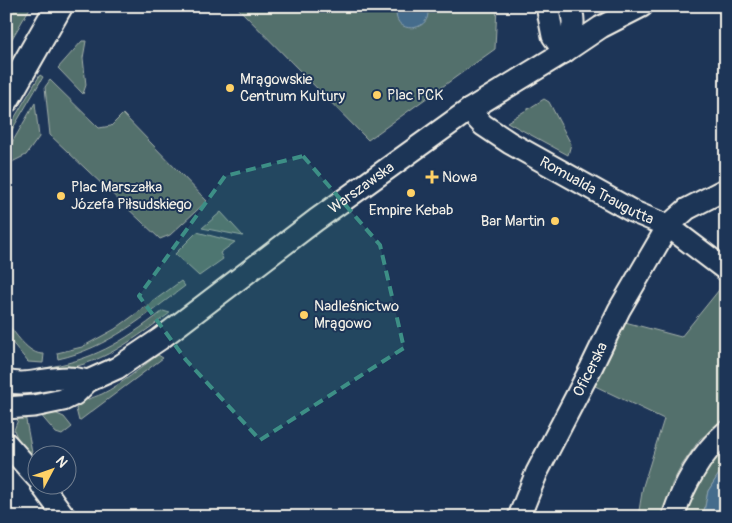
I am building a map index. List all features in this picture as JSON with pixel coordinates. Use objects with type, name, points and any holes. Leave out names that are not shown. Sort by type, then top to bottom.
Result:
[{"type":"street","points":[[6,99],[59,6]]},
{"type":"street","points":[[547,6],[553,36],[564,52]]},
{"type":"street","points":[[564,52],[573,26],[574,14],[569,6]]},
{"type":"street","name":"Warszawska","points":[[6,408],[34,406],[63,400],[75,394],[88,381],[117,368],[160,339],[316,220],[469,110],[564,52],[601,26],[642,6]]},
{"type":"street","name":"Romualda Traugutta","points":[[469,110],[484,125],[510,143],[634,212],[668,226],[726,270]]},
{"type":"street","name":"Oficerska","points":[[519,517],[537,472],[619,310],[668,226],[687,209],[726,189]]},
{"type":"street","name":"Warszawska","points":[[6,381],[32,383],[68,378],[88,381]]},
{"type":"street","points":[[674,517],[680,498],[701,461],[726,432]]},
{"type":"street","points":[[6,443],[28,468]]},
{"type":"street","points":[[49,496],[65,517]]},
{"type":"highlighted area","points":[[303,156],[380,245],[404,348],[260,440],[186,360],[139,296],[225,176]]},
{"type":"green space","points":[[6,6],[31,6],[6,49]]},
{"type":"green space","name":"Plac PCK","points":[[236,6],[497,6],[495,49],[368,140]]},
{"type":"green space","points":[[82,41],[86,41],[83,58],[86,85],[83,94],[58,68]]},
{"type":"green space","points":[[40,75],[43,77],[6,140],[6,132]]},
{"type":"green space","points":[[50,80],[99,128],[111,126],[123,114],[207,201],[170,235],[160,239],[50,135],[45,87]]},
{"type":"green space","points":[[544,99],[549,102],[571,144],[568,155],[507,122]]},
{"type":"green space","points":[[35,103],[39,137],[26,155],[6,165],[6,153]]},
{"type":"green space","points":[[221,212],[243,236],[202,228]]},
{"type":"green space","points":[[197,232],[235,242],[220,253],[223,259],[199,276],[175,254]]},
{"type":"green space","points":[[181,281],[185,286],[125,330],[93,347],[58,359],[57,353],[82,347],[115,329]]},
{"type":"green space","points":[[723,285],[726,287],[726,421],[700,439],[682,465],[672,484],[664,517],[638,517],[643,486],[664,419],[593,385],[625,322],[681,337]]},
{"type":"green space","points":[[163,311],[170,313],[108,354],[76,366],[38,372],[39,369],[76,361],[105,349],[133,333]]},
{"type":"green space","points":[[6,322],[27,347],[44,354],[43,363],[28,362],[6,335]]},
{"type":"green space","points":[[158,355],[163,358],[79,421],[76,409],[80,403],[117,386]]},
{"type":"green space","points":[[50,411],[64,417],[72,427],[62,435],[56,433],[39,413]]},
{"type":"green space","points":[[25,415],[31,446],[28,446],[28,452],[19,442],[14,430],[19,417]]},
{"type":"green space","points":[[726,442],[726,463],[708,491],[703,517],[682,517],[699,477]]},
{"type":"water","points":[[397,6],[426,6],[428,15],[420,26],[406,27],[400,23],[396,16]]},
{"type":"water","points":[[726,463],[726,517],[703,517],[708,491]]},
{"type":"place","name":"Mrągowskie Centrum Kultury","points":[[230,88]]},
{"type":"place","name":"Plac PCK","points":[[377,95]]},
{"type":"place","name":"Nowa","points":[[432,177]]},
{"type":"place","name":"Empire Kebab","points":[[411,193]]},
{"type":"place","name":"Plac Marszałka Józefa Piłsudskiego","points":[[61,196]]},
{"type":"place","name":"Bar Martin","points":[[555,221]]},
{"type":"place","name":"Nadleśnictwo Mrągowo","points":[[304,315]]}]
